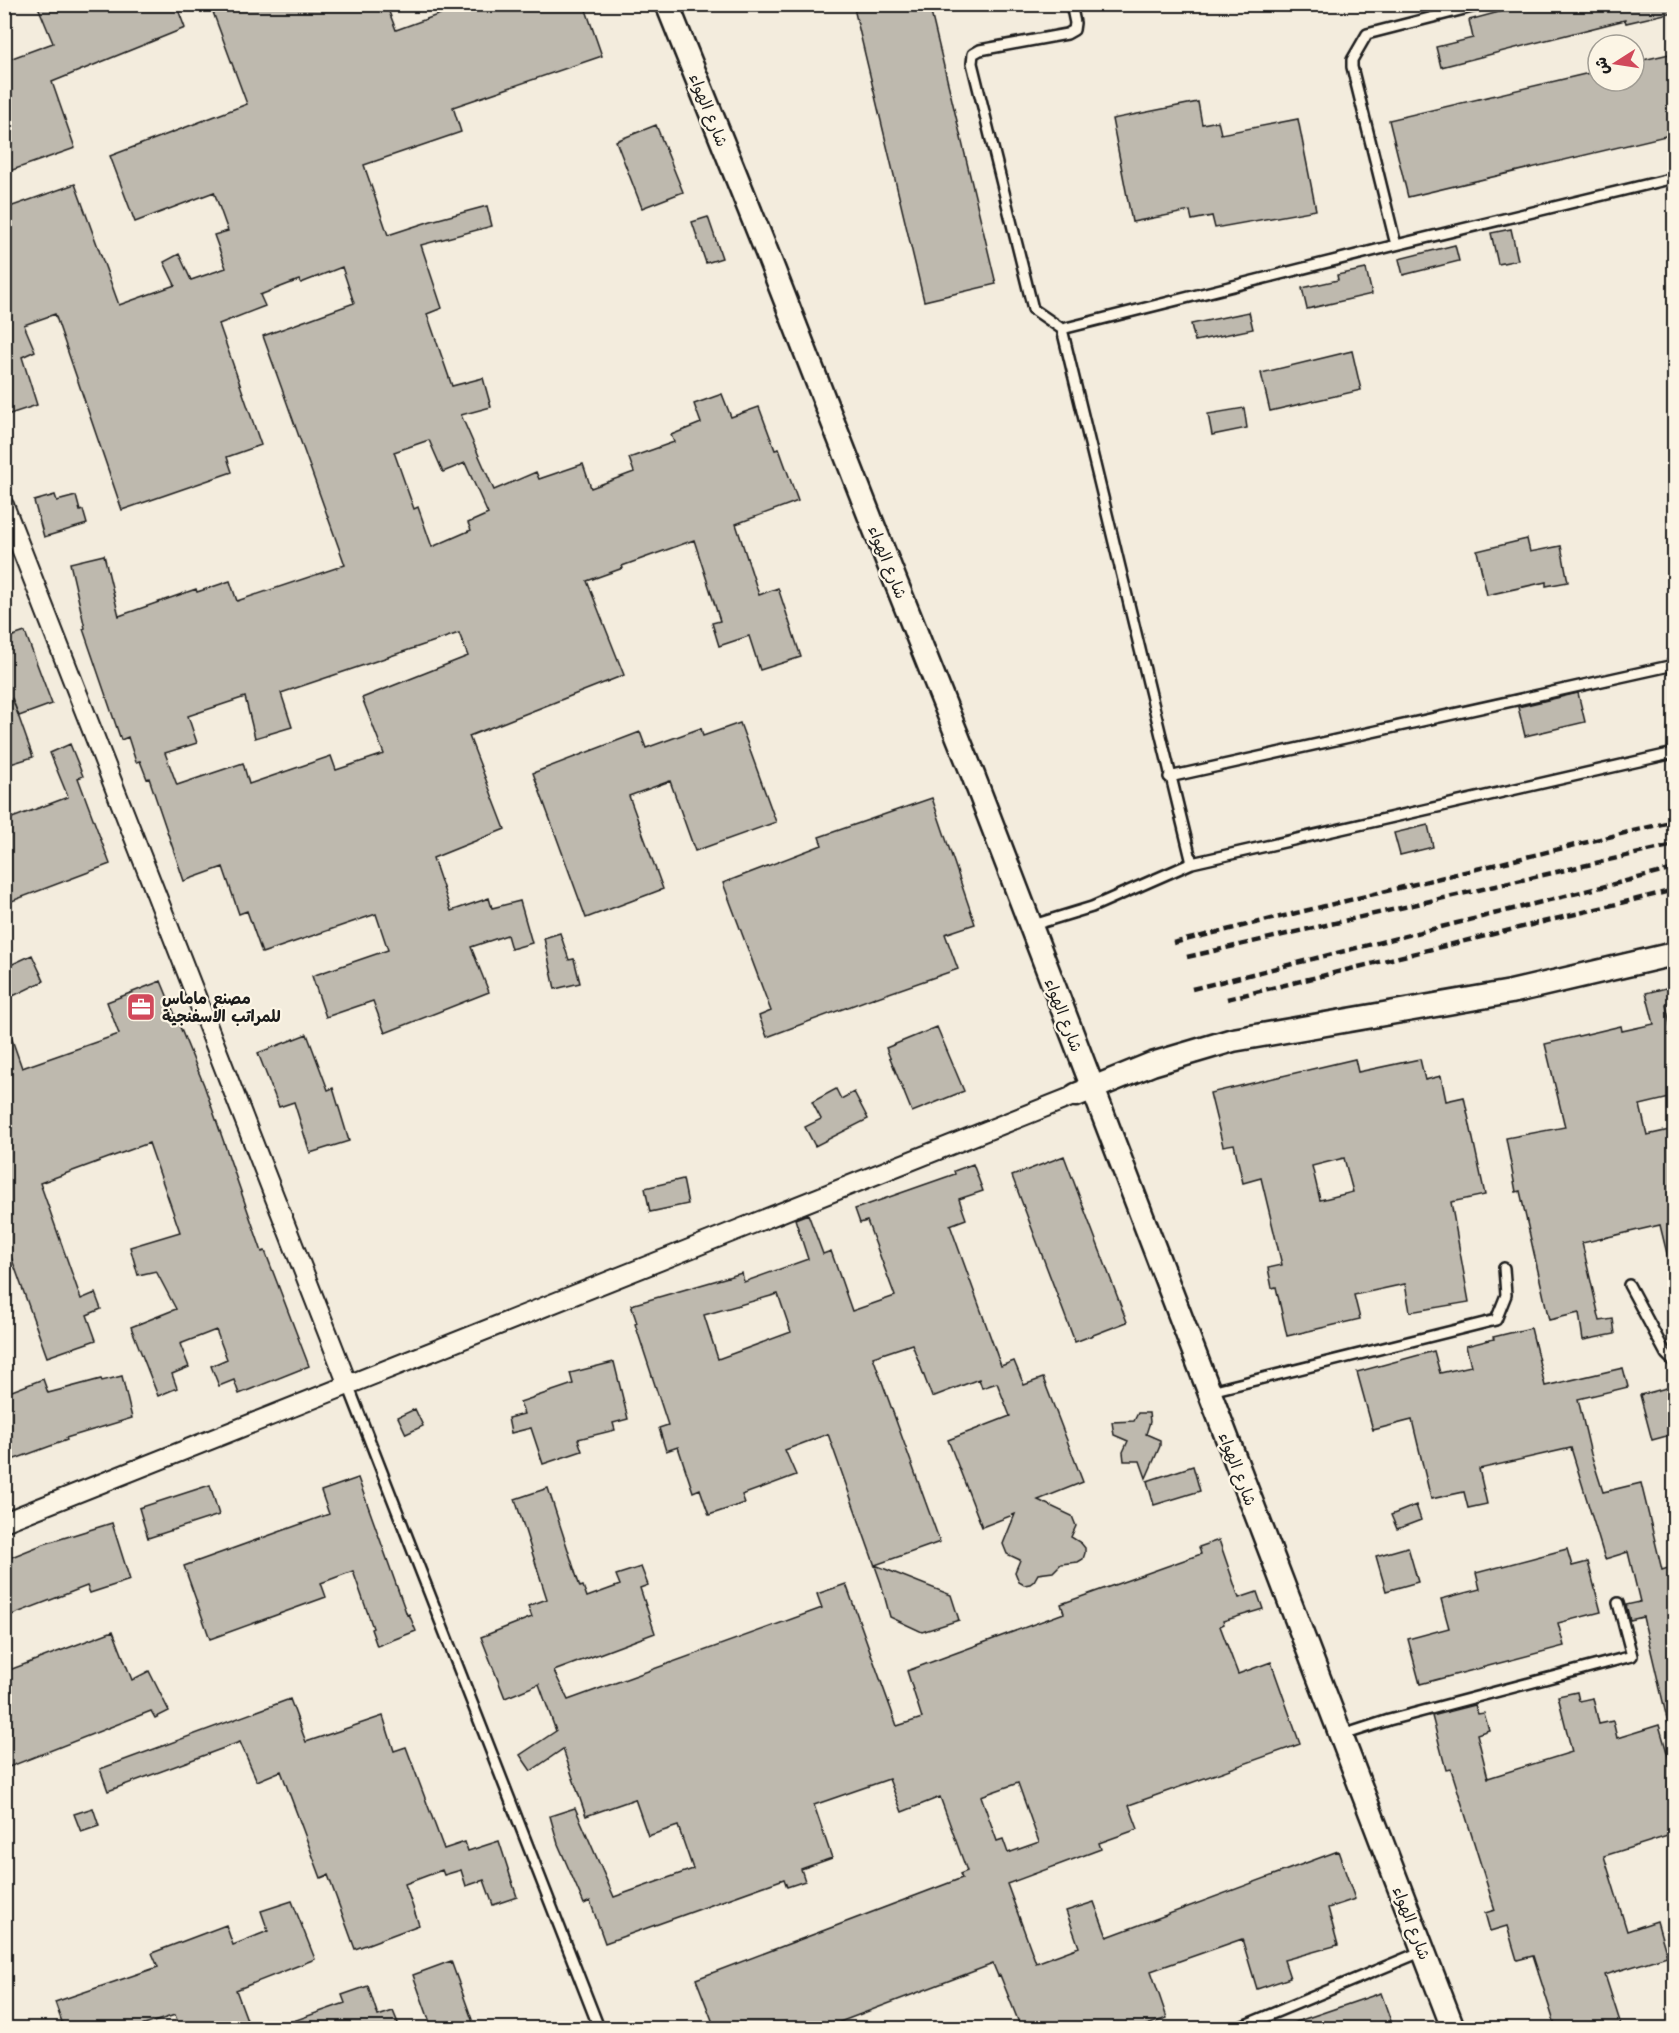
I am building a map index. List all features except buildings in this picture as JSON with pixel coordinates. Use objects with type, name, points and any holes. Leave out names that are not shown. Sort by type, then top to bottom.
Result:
[{"type":"street","name":"شارع الهواء","points":[[667,4],[973,775],[1030,926],[1084,1092],[1208,1391],[1453,2028]]},
{"type":"street","points":[[4,505],[348,1385]]},
{"type":"street","points":[[4,1522],[1152,1064],[1233,1040],[1511,992],[1674,954]]},
{"type":"lane","points":[[1071,4],[1074,30],[1067,34],[980,50],[973,54],[972,63],[1034,309],[1062,329],[1169,777],[1192,863]]},
{"type":"lane","points":[[1396,245],[1352,60],[1367,34],[1484,4]]},
{"type":"lane","points":[[1062,329],[1674,178]]},
{"type":"lane","points":[[1169,777],[1674,665]]},
{"type":"lane","points":[[1030,926],[1092,907],[1192,863],[1674,753]]},
{"type":"lane","points":[[1208,1391],[1496,1320],[1506,1295],[1504,1268]]},
{"type":"lane","points":[[1629,1285],[1666,1354],[1674,1362]]},
{"type":"lane","points":[[348,1385],[599,2028]]},
{"type":"lane","points":[[1340,1736],[1389,1720],[1632,1656],[1618,1603]]},
{"type":"lane","points":[[1238,2028],[1423,1951]]},
{"type":"railway","points":[[1173,943],[1674,821]]},
{"type":"railway","points":[[1187,957],[1674,845]]},
{"type":"railway","points":[[1192,989],[1674,869]]},
{"type":"railway","points":[[1227,999],[1674,890]]},
{"type":"place","name":"مصنع ماماس للمراتب الاسفنجية","points":[[141,1007]]}]
